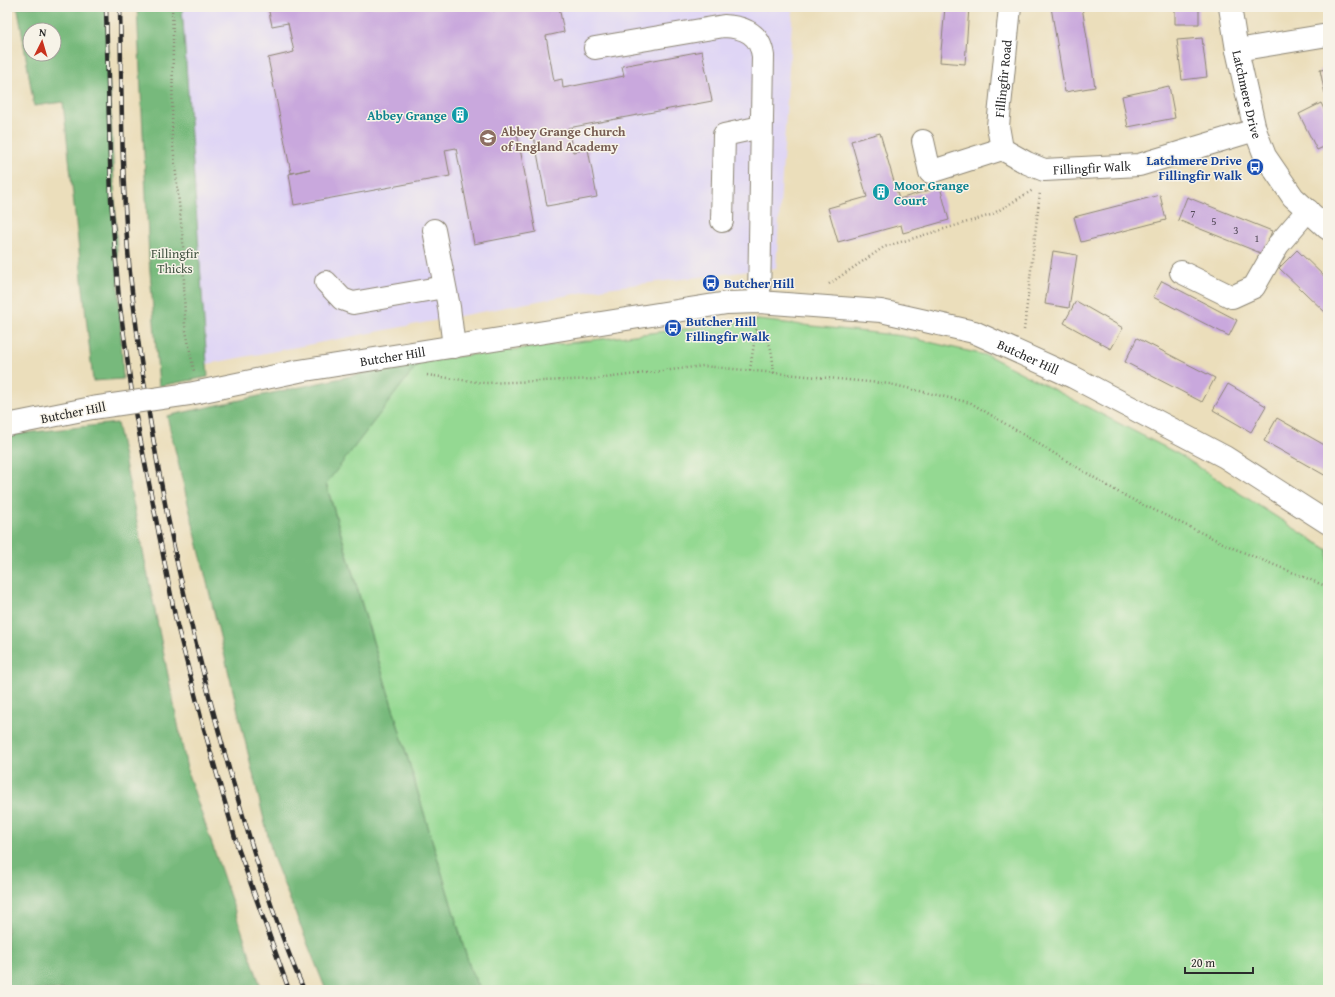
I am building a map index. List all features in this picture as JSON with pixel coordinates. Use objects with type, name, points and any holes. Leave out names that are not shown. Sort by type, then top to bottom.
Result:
[{"type":"street","name":"Fillingfir Road","points":[[1002,149],[998,126],[1010,7]]},
{"type":"street","name":"Latchmere Drive","points":[[1230,7],[1236,50],[1255,130],[1264,156],[1293,197],[1328,229]]},
{"type":"street","points":[[595,48],[715,27],[735,27],[748,31],[757,40],[762,48],[763,56],[759,302]]},
{"type":"street","points":[[1236,50],[1328,35]]},
{"type":"street","points":[[722,220],[724,135],[761,127]]},
{"type":"street","name":"Fillingfir Walk","points":[[1002,149],[1027,163],[1043,177],[1139,165],[1255,130]]},
{"type":"street","points":[[923,140],[930,172],[1002,149]]},
{"type":"street","points":[[1181,272],[1232,298],[1249,290],[1254,287],[1278,245],[1308,210]]},
{"type":"street","points":[[434,230],[444,287],[449,306],[454,347]]},
{"type":"street","points":[[326,282],[342,299],[352,303],[444,287]]},
{"type":"street","name":"Butcher Hill","points":[[7,425],[92,408],[193,393],[299,370],[727,304],[759,302],[810,305],[881,311],[966,330],[1073,377],[1224,457],[1328,523]]},
{"type":"path","points":[[172,7],[172,136],[183,241],[185,326],[193,393]]},
{"type":"path","points":[[810,305],[812,287],[823,288],[884,247],[991,215],[1043,177]]},
{"type":"path","points":[[1021,354],[1043,177]]},
{"type":"path","points":[[750,370],[759,302]]},
{"type":"path","points":[[756,330],[764,334],[770,346],[774,373]]},
{"type":"path","points":[[423,374],[484,383],[596,379],[704,366],[890,384],[972,403],[1123,495],[1233,548],[1328,587]]},
{"type":"shaded area","name":"Abbey Grange Church of England Academy","points":[[182,7],[793,7],[776,268],[606,288],[207,364]]},
{"type":"green space","name":"Fillingfir Thicks","points":[[11,7],[106,7],[123,379],[93,381],[63,102],[34,106],[27,62],[62,62],[62,22],[22,22],[22,33],[18,9]]},
{"type":"green space","name":"Fillingfir Thicks","points":[[137,7],[182,7],[208,377],[159,386],[149,258]]},
{"type":"green space","points":[[758,320],[903,336],[989,356],[1180,455],[1328,550],[1328,982],[1324,990],[481,990],[471,971],[326,483],[420,361]]},
{"type":"green space","points":[[420,361],[326,484],[471,971],[481,990],[326,990],[273,857],[167,416]]},
{"type":"green space","points":[[117,423],[188,774],[262,990],[7,990],[7,435]]},
{"type":"building","name":"Abbey Grange","points":[[268,7],[492,7],[493,11],[514,7],[559,7],[564,32],[546,36],[554,81],[562,79],[563,88],[624,76],[622,66],[702,51],[712,101],[568,128],[573,152],[588,149],[597,197],[547,206],[533,131],[517,133],[536,232],[474,244],[456,148],[445,150],[450,176],[294,205],[289,174],[310,169],[291,173],[268,58],[294,52],[288,23],[272,26]]},
{"type":"building","points":[[945,7],[969,7],[965,64],[940,62]]},
{"type":"building","points":[[1051,7],[1082,7],[1095,87],[1065,92]]},
{"type":"building","points":[[1175,7],[1199,7],[1199,24],[1175,24]]},
{"type":"building","points":[[1202,38],[1207,77],[1182,80],[1177,40]]},
{"type":"building","points":[[1328,69],[1328,94],[1325,94],[1320,70]]},
{"type":"building","points":[[1169,86],[1175,118],[1128,127],[1122,96]]},
{"type":"building","points":[[1321,103],[1328,117],[1328,145],[1317,150],[1299,114]]},
{"type":"building","name":"Moor Grange Court","points":[[880,133],[899,199],[940,187],[949,220],[903,233],[901,225],[838,242],[828,208],[867,197],[851,141]]},
{"type":"building","points":[[1160,195],[1166,220],[1081,242],[1074,217]]},
{"type":"building","points":[[1187,197],[1272,231],[1263,254],[1178,220]]},
{"type":"building","points":[[1297,250],[1328,280],[1328,315],[1279,268]]},
{"type":"building","points":[[1053,251],[1077,255],[1069,308],[1045,304]]},
{"type":"building","points":[[1162,281],[1237,320],[1229,336],[1153,297]]},
{"type":"building","points":[[1076,301],[1123,328],[1111,349],[1064,323]]},
{"type":"building","points":[[1137,338],[1215,378],[1202,402],[1125,362]]},
{"type":"building","points":[[1228,384],[1266,406],[1251,432],[1213,410]]},
{"type":"building","points":[[1277,418],[1328,447],[1328,477],[1264,441]]},
{"type":"railway","points":[[106,7],[111,199],[119,300],[134,407],[176,621],[204,729],[238,848],[289,990]]},
{"type":"railway","points":[[120,7],[124,191],[129,264],[141,360],[161,481],[200,661],[232,779],[256,859],[274,912],[304,990]]},
{"type":"place","name":"Abbey Grange","points":[[460,115]]},
{"type":"place","name":"Abbey Grange Church of England Academy","points":[[488,138]]},
{"type":"place","name":"Latchmere Drive Fillingfir Walk","points":[[1255,167]]},
{"type":"place","name":"Moor Grange Court","points":[[881,192]]},
{"type":"place","name":"Butcher Hill","points":[[711,283]]},
{"type":"place","name":"Butcher Hill Fillingfir Walk","points":[[673,328]]}]
